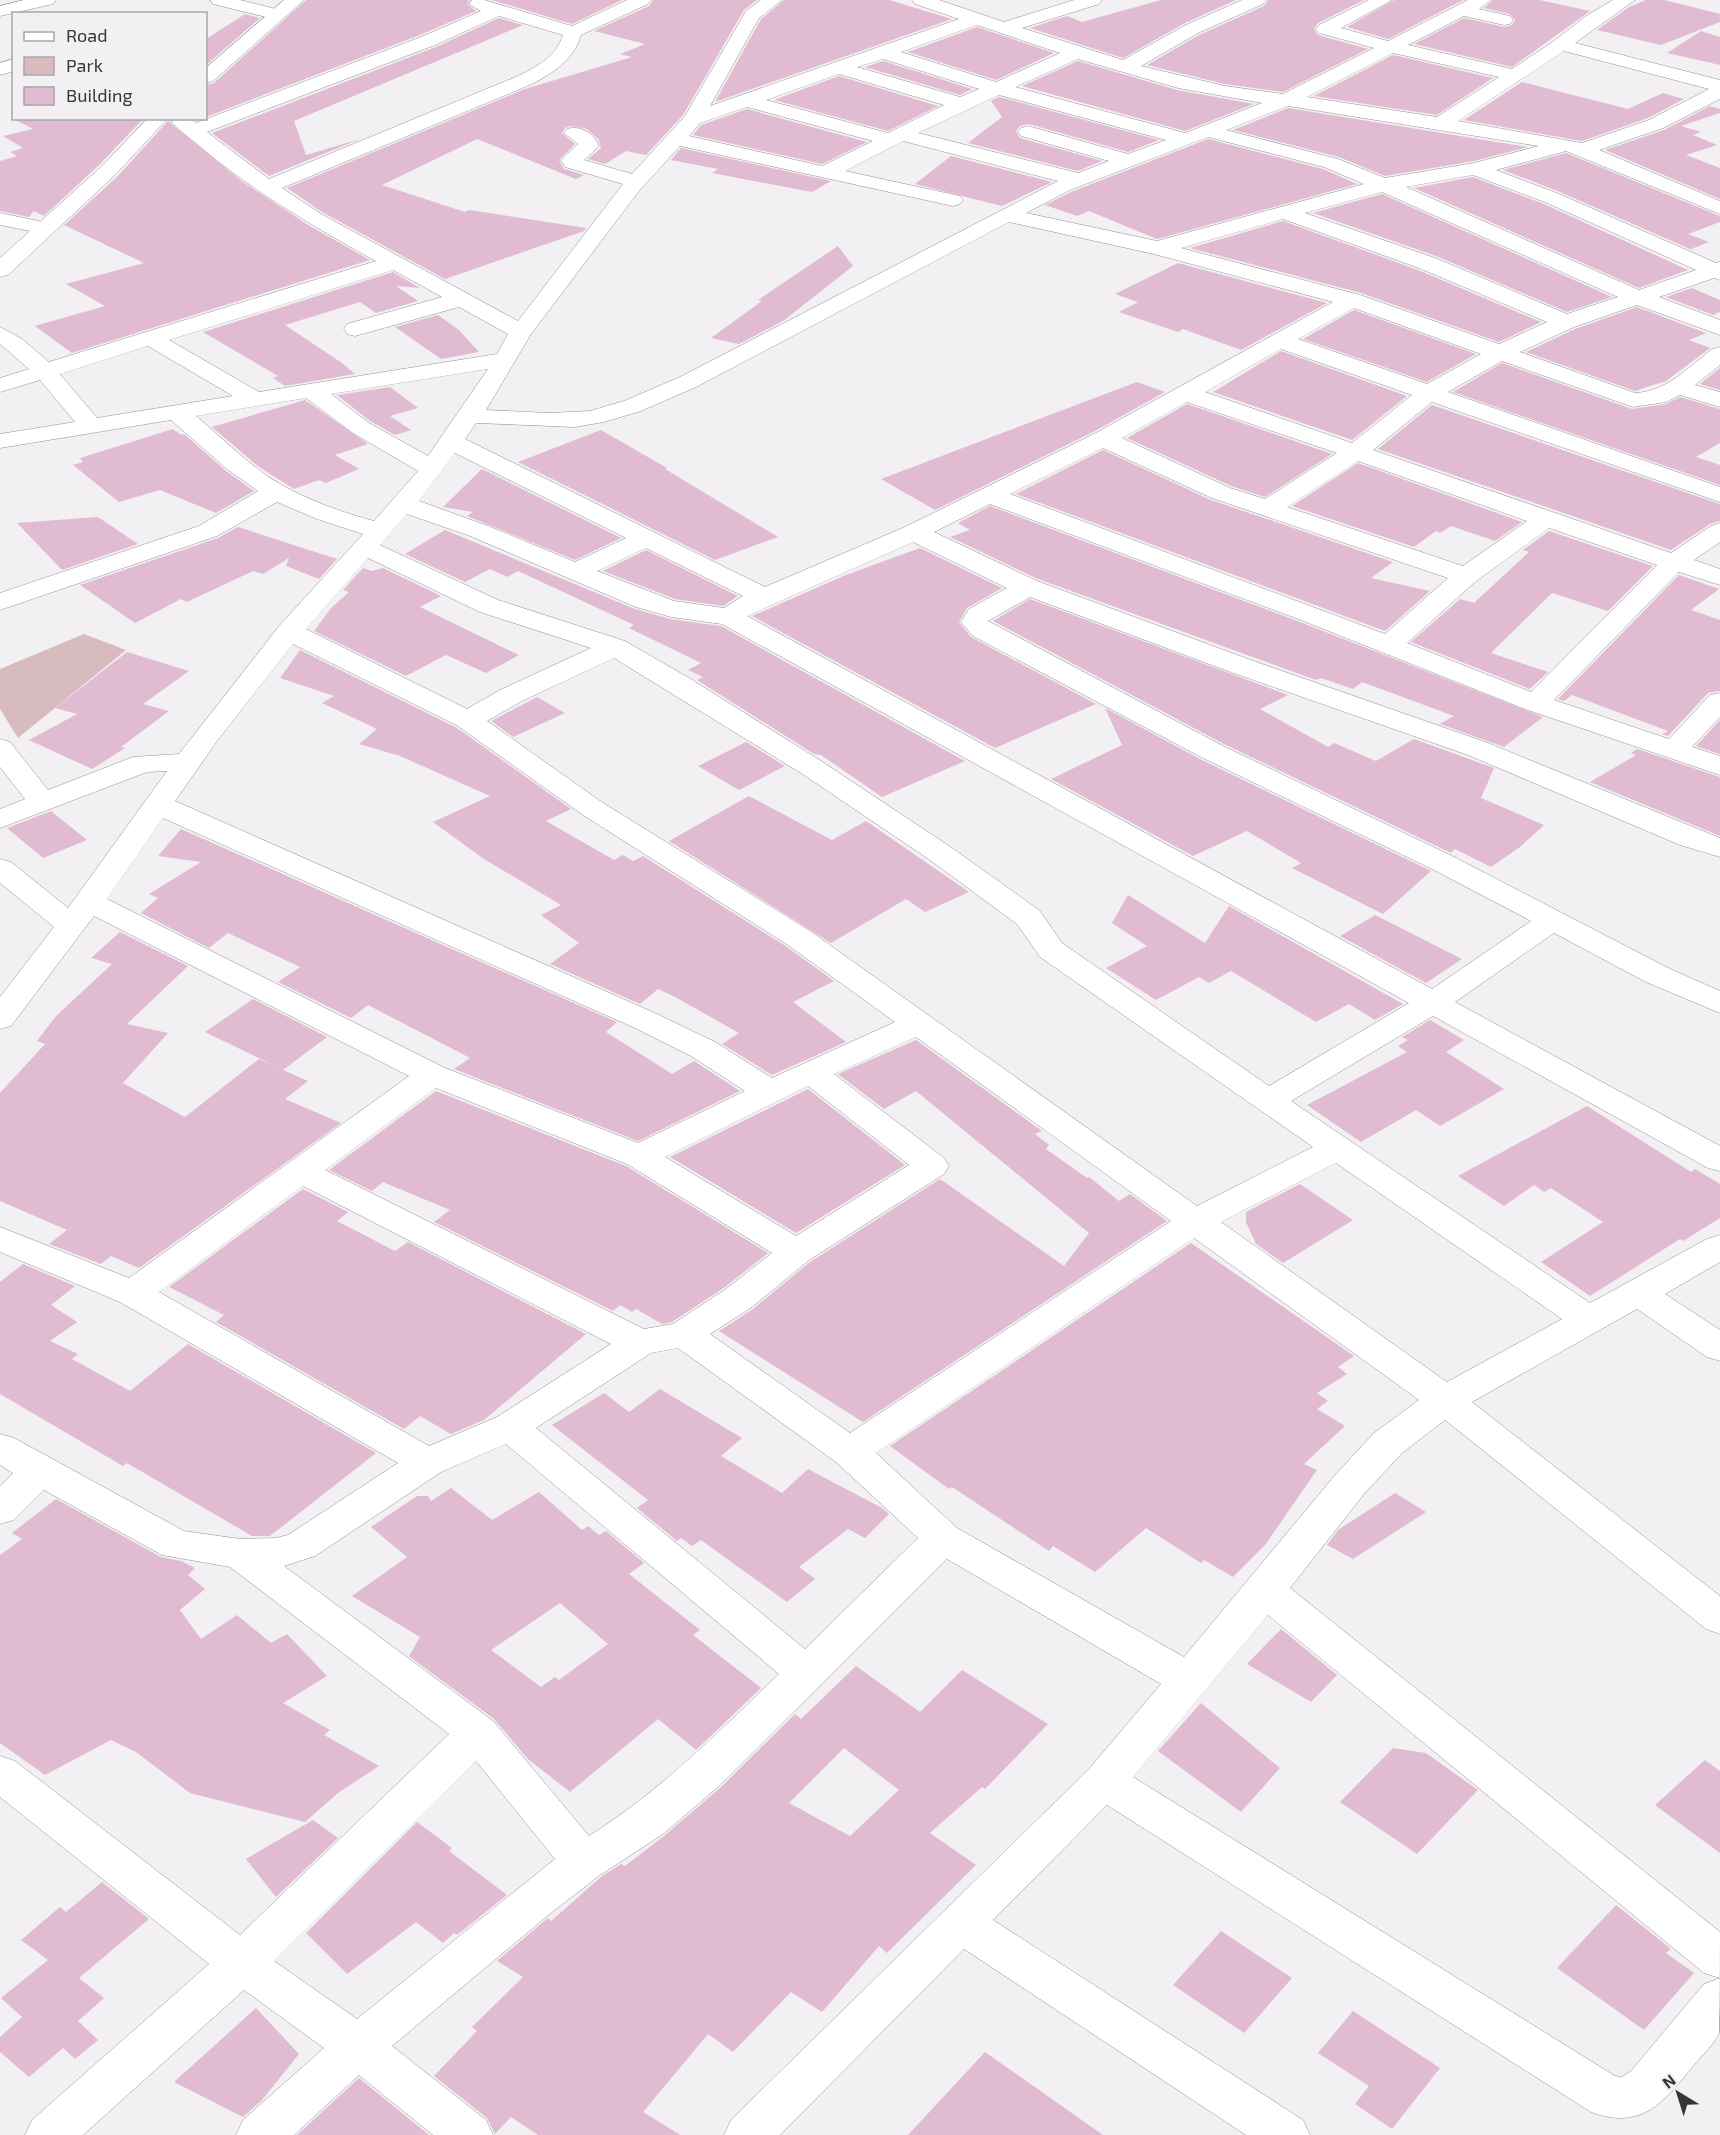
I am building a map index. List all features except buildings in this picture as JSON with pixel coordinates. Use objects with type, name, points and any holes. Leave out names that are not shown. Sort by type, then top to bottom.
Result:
[{"type":"street","points":[[0,13],[47,0]]},
{"type":"street","points":[[219,0],[278,15]]},
{"type":"street","points":[[207,77],[295,0]]},
{"type":"street","points":[[465,0],[573,32],[634,1]]},
{"type":"street","points":[[0,1019],[80,914],[188,762],[290,631],[431,468],[469,416],[521,332],[637,182],[678,139],[693,118],[723,70],[752,15],[773,0]]},
{"type":"street","points":[[921,0],[1077,53],[1213,89],[1441,123],[1576,147],[1720,208]]},
{"type":"street","points":[[1003,28],[1093,0]]},
{"type":"street","points":[[1125,66],[1192,29],[1257,0]]},
{"type":"street","points":[[1383,0],[1325,29],[1387,46],[1514,75]]},
{"type":"street","points":[[469,416],[575,420],[609,414],[638,404],[688,382],[1004,215],[1080,180],[1286,100],[1387,46],[1482,0]]},
{"type":"street","points":[[1441,123],[1626,0]]},
{"type":"street","points":[[207,117],[428,41],[498,10]]},
{"type":"street","points":[[1461,10],[1504,20]]},
{"type":"street","points":[[0,13],[12,23]]},
{"type":"street","points":[[693,118],[977,19]]},
{"type":"street","points":[[266,187],[525,80],[553,65],[569,47],[573,32]]},
{"type":"street","points":[[1561,45],[1720,86]]},
{"type":"street","points":[[884,53],[996,88],[1186,139]]},
{"type":"street","points":[[825,173],[961,104],[1077,53]]},
{"type":"street","points":[[839,68],[961,104]]},
{"type":"street","points":[[1157,248],[1386,184],[1475,169],[1576,147],[1656,124],[1720,92]]},
{"type":"street","points":[[748,100],[893,137],[1080,180]]},
{"type":"street","points":[[0,270],[108,171],[157,120]]},
{"type":"street","points":[[185,125],[199,120]]},
{"type":"street","points":[[185,125],[266,187],[393,263],[521,332]]},
{"type":"street","points":[[1206,131],[1320,160],[1386,184],[1636,297],[1720,328]]},
{"type":"street","points":[[1028,132],[1130,161]]},
{"type":"street","points":[[574,133],[587,141],[589,146],[571,160],[572,163],[637,182]]},
{"type":"street","points":[[678,139],[953,200]]},
{"type":"street","points":[[1475,169],[1580,210],[1718,271]]},
{"type":"street","points":[[1282,212],[1427,263],[1566,322]]},
{"type":"street","points":[[1004,215],[1157,248],[1352,300],[1633,400],[1654,400],[1720,354]]},
{"type":"street","points":[[0,219],[46,228]]},
{"type":"street","points":[[0,385],[393,263]]},
{"type":"street","points":[[1267,509],[1357,451],[1429,393],[1501,352],[1566,322],[1718,271]]},
{"type":"street","points":[[355,329],[461,299]]},
{"type":"street","points":[[729,616],[732,612],[764,596],[914,532],[1103,439],[1352,300]]},
{"type":"street","points":[[0,334],[29,355],[46,372],[91,426]]},
{"type":"street","points":[[152,339],[254,399]]},
{"type":"street","points":[[1278,340],[1720,495]]},
{"type":"street","points":[[0,441],[506,359]]},
{"type":"street","points":[[1676,386],[1720,400]]},
{"type":"street","points":[[310,390],[361,428],[431,468]]},
{"type":"street","points":[[1185,393],[1720,577]]},
{"type":"street","points":[[175,412],[200,429],[246,472],[277,491],[343,520],[370,538],[489,606],[615,647],[811,767],[941,854],[1029,917],[1051,950],[1337,1149],[1588,1319]]},
{"type":"street","points":[[1103,439],[1182,477],[1267,509],[1466,576]]},
{"type":"street","points":[[450,441],[764,596]]},
{"type":"street","points":[[0,602],[208,531],[277,491]]},
{"type":"street","points":[[989,495],[1535,703],[1720,766]]},
{"type":"street","points":[[402,504],[479,531],[671,609],[729,616],[1720,1160]]},
{"type":"street","points":[[1388,646],[1466,576],[1546,519]]},
{"type":"street","points":[[1535,703],[1674,562],[1720,531]]},
{"type":"street","points":[[914,532],[986,569],[1028,587],[1238,666],[1478,749],[1691,839],[1720,848]]},
{"type":"street","points":[[576,572],[647,537]]},
{"type":"street","points":[[1028,587],[978,615],[974,622],[982,630],[1211,751],[1445,864],[1657,975],[1720,1003]]},
{"type":"street","points":[[290,631],[468,720],[593,809],[799,938],[1445,1400],[1720,1618]]},
{"type":"street","points":[[468,720],[520,691],[615,647]]},
{"type":"street","points":[[1674,749],[1720,701]]},
{"type":"street","points":[[0,748],[42,802]]},
{"type":"street","points":[[0,819],[143,763],[188,762]]},
{"type":"street","points":[[159,805],[703,1048],[772,1093]]},
{"type":"street","points":[[0,868],[80,914],[433,1075],[639,1156],[796,1252]]},
{"type":"street","points":[[1268,1101],[1432,1003],[1553,920]]},
{"type":"street","points":[[639,1156],[811,1072],[918,1024]]},
{"type":"street","points":[[0,1448],[176,1545],[240,1554],[276,1553],[301,1546],[426,1462],[510,1427],[639,1343],[684,1334],[739,1298],[796,1252],[932,1166],[811,1072]]},
{"type":"street","points":[[133,1293],[433,1075]]},
{"type":"street","points":[[850,1452],[1195,1221],[1337,1149]]},
{"type":"street","points":[[302,1172],[639,1343]]},
{"type":"street","points":[[0,1239],[133,1293],[426,1462]]},
{"type":"street","points":[[748,2135],[1104,1781],[1265,1590],[1350,1484],[1388,1443],[1445,1400],[1720,1247]]},
{"type":"street","points":[[1638,1293],[1720,1348]]},
{"type":"street","points":[[684,1334],[850,1452],[943,1538],[1189,1680]]},
{"type":"street","points":[[510,1427],[804,1672]]},
{"type":"street","points":[[0,1510],[40,1470]]},
{"type":"street","points":[[260,2135],[358,2046],[584,1862],[648,1821],[704,1774],[804,1672],[943,1538]]},
{"type":"street","points":[[240,1554],[478,1733],[584,1862]]},
{"type":"street","points":[[1265,1590],[1720,1959]]},
{"type":"street","points":[[49,2135],[242,1963],[478,1733]]},
{"type":"street","points":[[0,1773],[242,1963],[358,2046],[469,2135]]},
{"type":"street","points":[[1104,1781],[1608,2097],[1627,2098],[1648,2086],[1720,1998]]},
{"type":"street","points":[[962,1924],[1286,2135]]},
{"type":"green space","points":[[84,634],[126,650],[18,738],[0,709],[0,669]]}]
